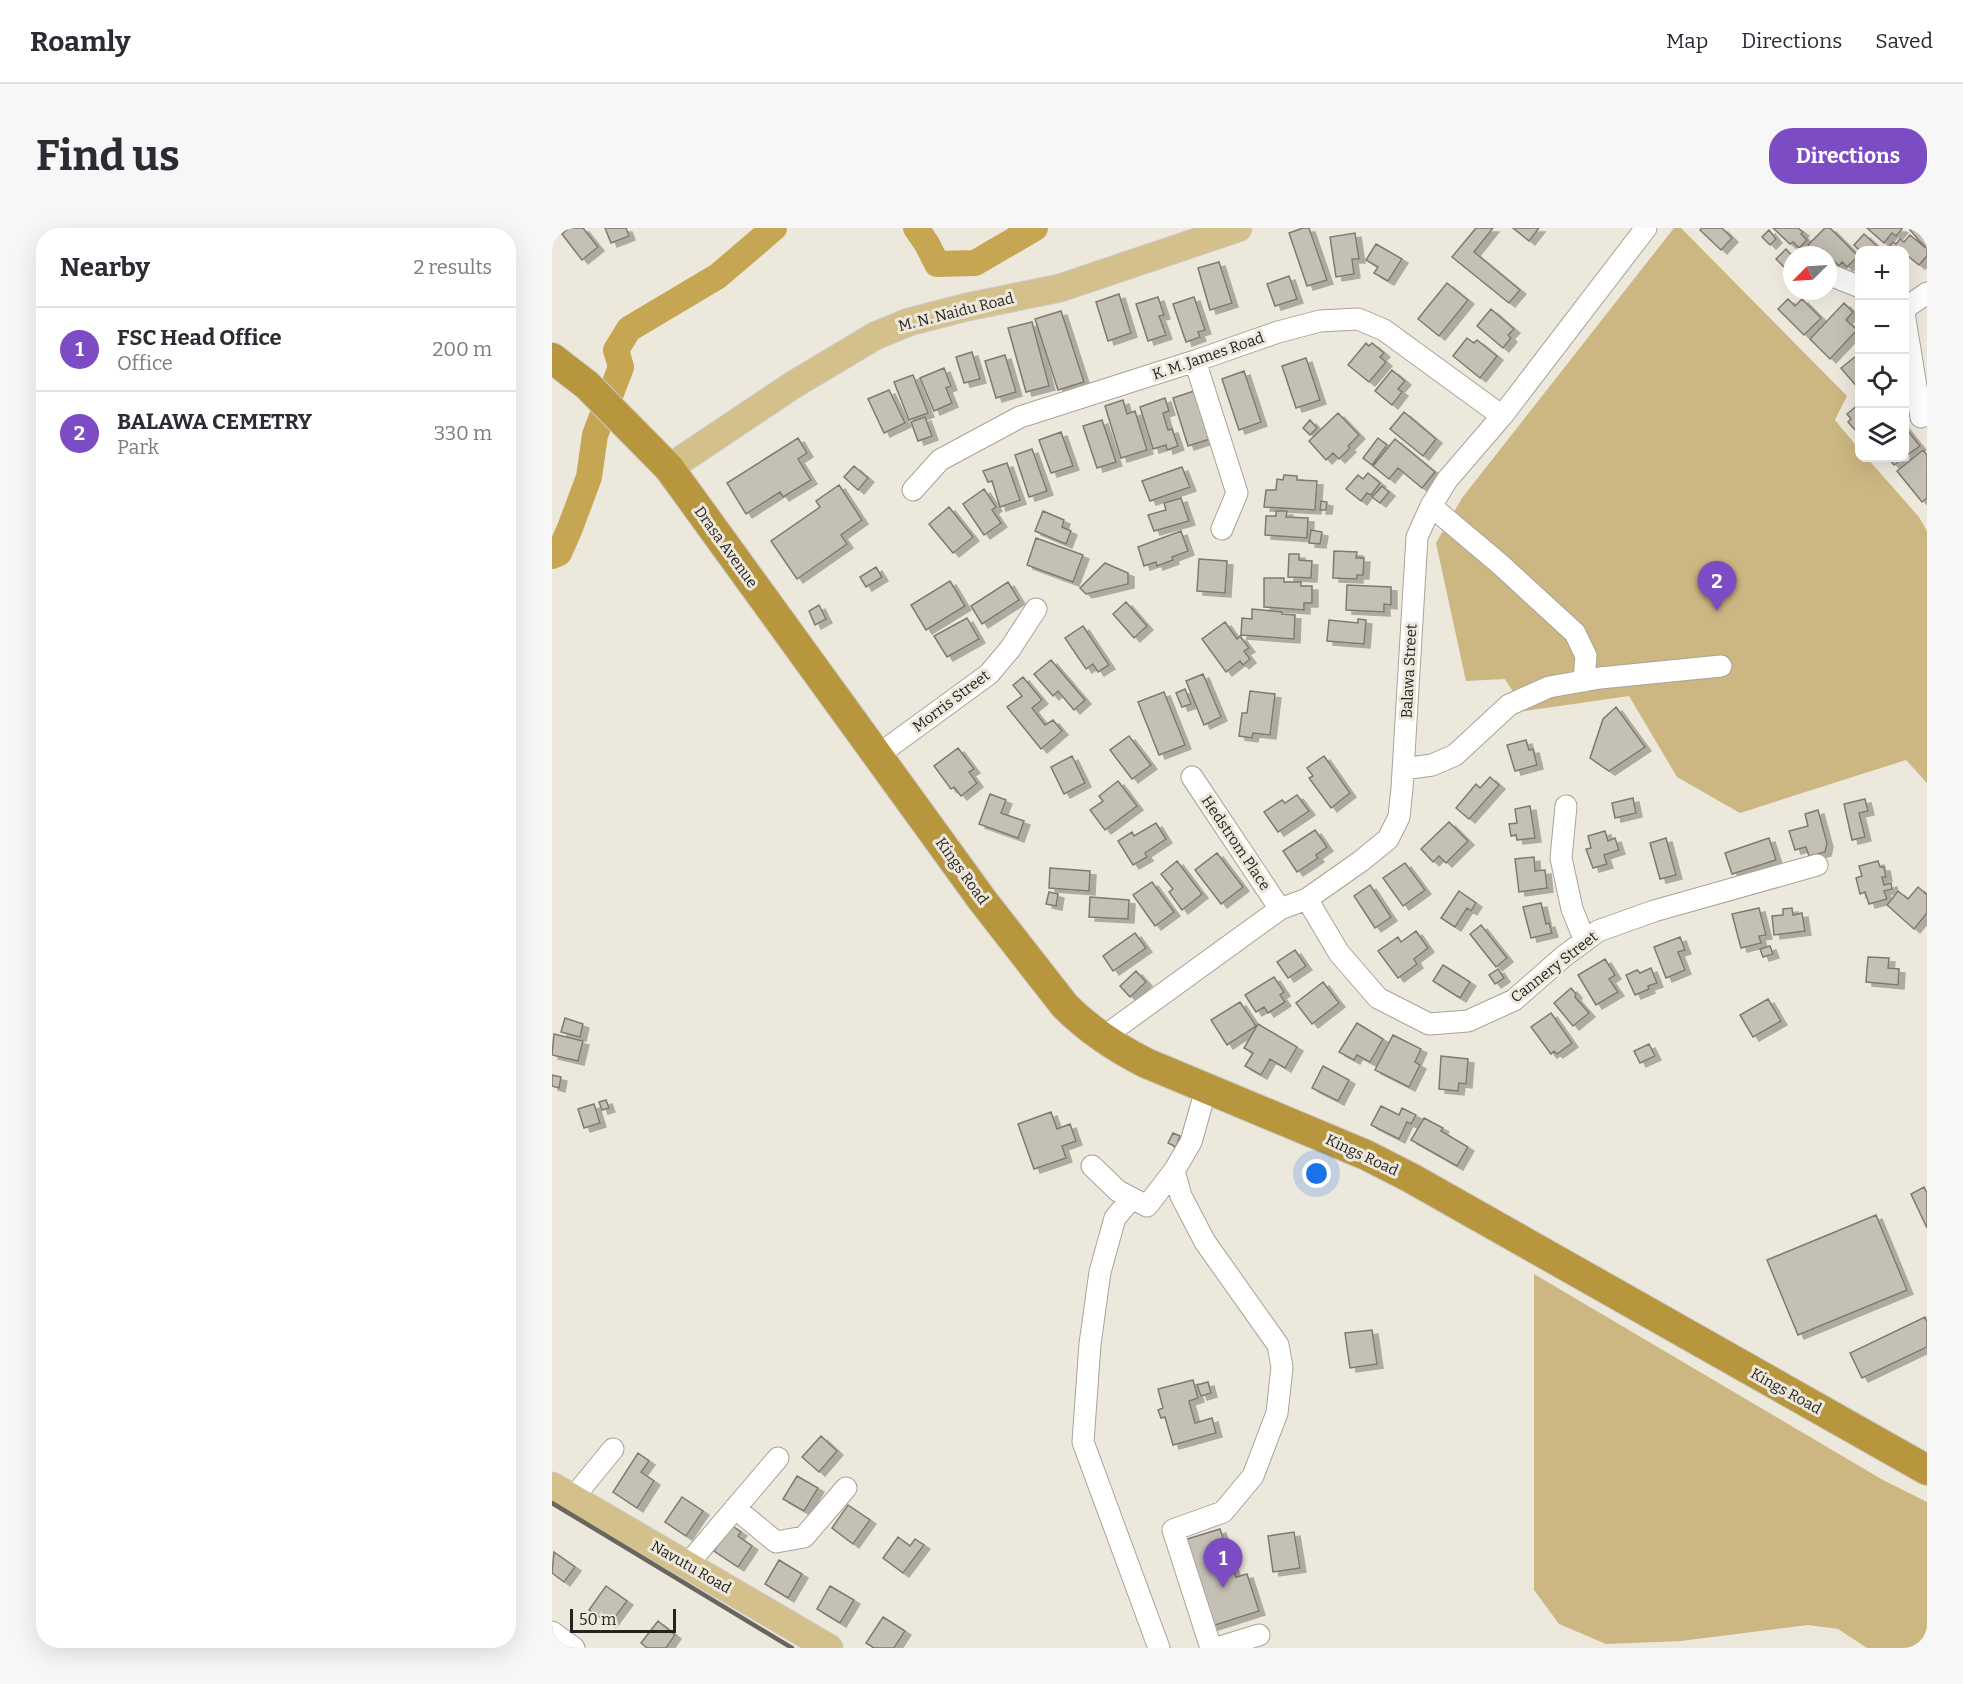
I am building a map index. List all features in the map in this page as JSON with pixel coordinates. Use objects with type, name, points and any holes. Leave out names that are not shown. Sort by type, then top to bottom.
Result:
[{"type":"highway","name":"Drasa Avenue","points":[[552,358],[587,385],[669,468],[878,755]]},
{"type":"highway","name":"Kings Road","points":[[878,755],[983,901],[1065,1006],[1102,1038],[1133,1056],[1206,1089],[1366,1155],[1411,1178],[1925,1462]]},
{"type":"main road","name":"M. N. Naidu Road","points":[[669,468],[793,385],[874,336],[909,322],[967,307],[1060,288],[1238,228]]},
{"type":"main road","name":"Navutu Road","points":[[563,1492],[829,1648]]},
{"type":"street","name":"Balawa Street","points":[[1102,1038],[1280,909],[1307,899],[1388,839],[1399,817],[1417,537],[1431,506],[1448,480],[1502,416],[1646,228]]},
{"type":"street","points":[[1837,278],[1855,285]]},
{"type":"street","points":[[1909,308],[1927,293]]},
{"type":"street","name":"K. M. James Road","points":[[913,490],[940,460],[1020,417],[1196,361],[1278,332],[1320,321],[1358,319],[1384,330],[1502,416]]},
{"type":"street","points":[[1909,338],[1921,417]]},
{"type":"street","points":[[1196,361],[1237,493],[1221,529]]},
{"type":"street","points":[[1431,506],[1501,565],[1575,633],[1586,656],[1584,681]]},
{"type":"street","name":"Morris Street","points":[[878,755],[989,674],[1010,649],[1035,609]]},
{"type":"street","points":[[1403,769],[1432,765],[1455,755],[1509,705],[1549,687],[1721,666]]},
{"type":"street","name":"Hedstrom Place","points":[[1192,777],[1280,909]]},
{"type":"street","points":[[1566,806],[1561,858],[1572,909],[1585,941]]},
{"type":"street","name":"Cannery Street","points":[[1307,899],[1339,953],[1378,998],[1429,1024],[1468,1021],[1514,1000],[1598,931],[1654,911],[1816,865]]},
{"type":"street","points":[[1092,1166],[1118,1191],[1147,1206],[1174,1171],[1191,1142],[1206,1089]]},
{"type":"street","points":[[1174,1171],[1181,1196],[1205,1242],[1278,1345],[1282,1366],[1277,1413],[1253,1476],[1223,1512],[1173,1530],[1212,1648]]},
{"type":"street","points":[[1132,1198],[1114,1218],[1100,1272],[1090,1344],[1083,1442],[1160,1648]]},
{"type":"street","points":[[563,1492],[613,1449]]},
{"type":"street","points":[[687,1565],[778,1458]]},
{"type":"street","points":[[735,1508],[776,1542],[804,1538],[846,1488]]},
{"type":"street","points":[[552,1632],[574,1648]]},
{"type":"street","points":[[1217,1648],[1259,1635]]},
{"type":"shaded area","points":[[1674,228],[1681,228],[1847,396],[1835,420],[1855,444],[1855,462],[1871,462],[1919,517],[1927,531],[1927,783],[1906,760],[1740,813],[1677,777],[1629,696],[1525,711],[1505,679],[1466,681],[1436,543],[1462,498]]},
{"type":"shaded area","points":[[1534,1274],[1883,1480],[1927,1502],[1927,1648],[1867,1648],[1838,1629],[1808,1625],[1681,1641],[1606,1644],[1559,1624],[1534,1590]]},
{"type":"building","points":[[569,228],[583,228],[598,247],[582,260],[562,234]]},
{"type":"building","points":[[605,228],[626,228],[629,236],[611,243]]},
{"type":"building","points":[[1309,228],[1327,280],[1307,286],[1289,233]]},
{"type":"building","points":[[1476,228],[1493,228],[1474,252],[1520,290],[1509,303],[1452,257]]},
{"type":"building","points":[[1513,228],[1539,228],[1529,241]]},
{"type":"building","points":[[1702,228],[1722,228],[1732,238],[1721,250],[1700,230]]},
{"type":"building","points":[[1773,228],[1798,228],[1803,232],[1801,234],[1807,240],[1801,246],[1793,242],[1790,244]]},
{"type":"building","points":[[1825,228],[1830,228],[1855,253],[1855,259],[1847,267],[1842,262],[1839,266],[1837,246],[1808,245]]},
{"type":"building","points":[[1867,228],[1902,229],[1896,236],[1892,233],[1884,243]]},
{"type":"building","points":[[1927,228],[1926,248],[1910,230]]},
{"type":"building","points":[[1769,230],[1776,239],[1770,245],[1762,237]]},
{"type":"building","points":[[1355,233],[1359,259],[1352,259],[1354,274],[1336,277],[1330,237]]},
{"type":"building","points":[[1864,234],[1877,246],[1855,246]]},
{"type":"building","points":[[1910,235],[1927,249],[1927,256],[1919,265],[1909,257],[1909,246],[1890,246],[1893,242],[1896,244],[1900,239],[1904,242]]},
{"type":"building","points":[[1376,244],[1402,259],[1388,281],[1374,273],[1378,267],[1366,260]]},
{"type":"building","points":[[1783,252],[1783,266],[1776,259]]},
{"type":"building","points":[[1219,262],[1232,303],[1210,310],[1198,268]]},
{"type":"building","points":[[1289,276],[1297,299],[1275,306],[1267,284]]},
{"type":"building","points":[[1447,283],[1468,300],[1439,336],[1418,319]]},
{"type":"building","points":[[1119,294],[1131,333],[1108,341],[1096,302]]},
{"type":"building","points":[[1158,297],[1164,315],[1159,316],[1166,335],[1148,341],[1136,304]]},
{"type":"building","points":[[1194,297],[1205,330],[1198,332],[1200,337],[1186,342],[1173,304]]},
{"type":"building","points":[[1787,300],[1795,306],[1803,300],[1821,318],[1804,335],[1778,309]]},
{"type":"building","points":[[1844,303],[1853,312],[1846,320],[1855,328],[1855,332],[1830,359],[1810,339]]},
{"type":"building","points":[[1491,309],[1514,329],[1508,335],[1511,338],[1503,348],[1477,326]]},
{"type":"building","points":[[1061,311],[1084,382],[1058,390],[1035,319]]},
{"type":"building","points":[[1032,322],[1049,386],[1026,392],[1008,328]]},
{"type":"building","points":[[1467,338],[1474,343],[1477,340],[1497,356],[1480,378],[1453,356]]},
{"type":"building","points":[[1366,343],[1369,346],[1372,343],[1384,353],[1380,357],[1386,362],[1369,382],[1348,365]]},
{"type":"building","points":[[972,352],[980,379],[964,383],[956,357]]},
{"type":"building","points":[[1005,355],[1016,392],[996,398],[985,361]]},
{"type":"building","points":[[1855,357],[1855,384],[1841,368]]},
{"type":"building","points":[[1306,358],[1320,400],[1296,408],[1282,366]]},
{"type":"building","points":[[944,368],[951,386],[946,388],[952,403],[934,411],[920,378]]},
{"type":"building","points":[[1392,370],[1405,381],[1398,389],[1402,392],[1392,405],[1375,391]]},
{"type":"building","points":[[1244,371],[1261,422],[1239,430],[1222,379]]},
{"type":"building","points":[[913,375],[928,413],[909,420],[894,382]]},
{"type":"building","points":[[889,390],[905,423],[884,433],[868,399]]},
{"type":"building","points":[[1194,391],[1210,439],[1188,446],[1173,398]]},
{"type":"building","points":[[1165,398],[1169,411],[1163,413],[1168,430],[1172,429],[1178,446],[1167,450],[1166,445],[1153,449],[1140,407]]},
{"type":"building","points":[[1123,400],[1127,414],[1135,411],[1147,450],[1121,458],[1105,406]]},
{"type":"building","points":[[1855,407],[1855,430],[1848,422],[1851,419],[1847,414]]},
{"type":"building","points":[[1404,412],[1436,439],[1423,456],[1390,429]]},
{"type":"building","points":[[1338,413],[1359,435],[1339,459],[1333,453],[1326,460],[1309,441]]},
{"type":"building","points":[[925,417],[932,436],[918,441],[911,422]]},
{"type":"building","points":[[1102,420],[1116,462],[1097,468],[1083,426]]},
{"type":"building","points":[[1310,420],[1317,428],[1310,435],[1303,428]]},
{"type":"building","points":[[1061,432],[1073,466],[1051,473],[1039,440]]},
{"type":"building","points":[[1909,432],[1920,446],[1909,454]]},
{"type":"building","points":[[798,438],[807,453],[798,459],[811,480],[783,497],[780,492],[746,514],[727,483]]},
{"type":"building","points":[[1378,438],[1387,445],[1372,465],[1363,458]]},
{"type":"building","points":[[1395,439],[1435,472],[1422,488],[1398,468],[1389,479],[1373,466]]},
{"type":"building","points":[[1032,449],[1047,491],[1029,497],[1015,455]]},
{"type":"building","points":[[1923,450],[1927,455],[1927,498],[1922,502],[1897,471]]},
{"type":"building","points":[[1007,463],[1020,500],[1000,507],[992,481],[988,482],[983,471]]},
{"type":"building","points":[[854,466],[868,478],[858,490],[844,477]]},
{"type":"building","points":[[1182,467],[1190,487],[1150,501],[1142,481]]},
{"type":"building","points":[[1368,473],[1380,483],[1371,495],[1367,493],[1361,501],[1346,489],[1358,475],[1363,479]]},
{"type":"building","points":[[1284,475],[1297,476],[1297,480],[1317,481],[1315,510],[1264,507],[1266,490],[1276,490],[1277,479],[1283,480]]},
{"type":"building","points":[[839,485],[862,520],[841,535],[847,544],[797,579],[771,541],[820,507],[816,501]]},
{"type":"building","points":[[1382,486],[1389,492],[1380,503],[1372,497]]},
{"type":"building","points":[[984,489],[996,507],[992,510],[1001,523],[984,535],[963,504]]},
{"type":"building","points":[[1181,498],[1189,521],[1154,531],[1148,515],[1166,510],[1164,503]]},
{"type":"building","points":[[1321,501],[1327,502],[1326,510],[1320,510]]},
{"type":"building","points":[[949,507],[973,537],[953,553],[929,524]]},
{"type":"building","points":[[1043,511],[1064,520],[1062,527],[1071,531],[1066,544],[1035,531]]},
{"type":"building","points":[[1276,511],[1287,511],[1286,517],[1308,518],[1307,538],[1265,535],[1266,516],[1276,516]]},
{"type":"building","points":[[1311,530],[1322,532],[1320,544],[1309,543]]},
{"type":"building","points":[[1181,531],[1188,551],[1157,566],[1156,562],[1144,566],[1138,547]]},
{"type":"building","points":[[1036,538],[1083,555],[1073,582],[1027,565]]},
{"type":"building","points":[[1334,551],[1357,552],[1356,558],[1364,558],[1363,575],[1357,575],[1357,579],[1333,578]]},
{"type":"building","points":[[1289,554],[1299,554],[1299,560],[1312,561],[1311,578],[1288,577]]},
{"type":"building","points":[[1199,559],[1227,561],[1225,593],[1197,591]]},
{"type":"building","points":[[1105,563],[1128,573],[1128,584],[1086,594],[1080,588]]},
{"type":"building","points":[[876,567],[882,577],[866,587],[860,577]]},
{"type":"building","points":[[1264,578],[1284,578],[1284,582],[1301,582],[1301,586],[1312,586],[1312,603],[1304,603],[1304,610],[1264,607]]},
{"type":"building","points":[[950,581],[965,606],[926,630],[911,605]]},
{"type":"building","points":[[1008,582],[1019,600],[982,624],[971,606]]},
{"type":"building","points":[[1347,585],[1391,587],[1391,605],[1384,604],[1384,612],[1346,610]]},
{"type":"building","points":[[1126,602],[1147,626],[1134,638],[1113,614]]},
{"type":"building","points":[[819,605],[826,619],[815,625],[809,611]]},
{"type":"building","points":[[1252,609],[1295,615],[1294,639],[1241,635],[1242,618],[1252,619]]},
{"type":"building","points":[[967,618],[979,639],[947,657],[934,636]]},
{"type":"building","points":[[1358,619],[1366,620],[1364,644],[1327,641],[1329,620],[1358,623]]},
{"type":"building","points":[[1225,622],[1237,639],[1240,636],[1249,648],[1244,651],[1250,659],[1243,665],[1240,661],[1226,672],[1202,639]]},
{"type":"building","points":[[1083,626],[1109,665],[1098,672],[1093,664],[1086,669],[1065,638]]},
{"type":"building","points":[[1051,660],[1085,700],[1074,710],[1058,691],[1053,696],[1034,674]]},
{"type":"building","points":[[1203,674],[1221,717],[1204,725],[1186,681]]},
{"type":"building","points":[[1023,677],[1042,700],[1032,708],[1045,725],[1053,720],[1062,731],[1041,749],[1007,707],[1022,696],[1013,685]]},
{"type":"building","points":[[1185,689],[1191,704],[1182,707],[1176,693]]},
{"type":"building","points":[[1250,691],[1275,694],[1270,735],[1253,733],[1252,738],[1239,736],[1242,713],[1247,713]]},
{"type":"building","points":[[1164,692],[1185,745],[1159,755],[1138,702]]},
{"type":"building","points":[[1616,707],[1645,747],[1609,771],[1590,758],[1603,719]]},
{"type":"building","points":[[1129,736],[1151,765],[1132,779],[1110,750]]},
{"type":"building","points":[[1526,740],[1529,750],[1533,749],[1537,765],[1515,771],[1507,745]]},
{"type":"building","points":[[958,748],[974,769],[969,772],[977,783],[961,796],[954,787],[951,789],[934,766]]},
{"type":"building","points":[[1072,756],[1085,783],[1064,794],[1051,767]]},
{"type":"building","points":[[1324,756],[1350,793],[1331,808],[1309,778],[1313,776],[1307,768]]},
{"type":"building","points":[[1490,777],[1499,785],[1469,819],[1456,808],[1476,784],[1480,788]]},
{"type":"building","points":[[1118,781],[1137,806],[1105,830],[1090,810],[1103,801],[1099,796]]},
{"type":"building","points":[[990,794],[1006,800],[1001,813],[1024,821],[1018,838],[979,824]]},
{"type":"building","points":[[1297,795],[1309,811],[1278,832],[1264,812],[1282,800],[1285,803]]},
{"type":"building","points":[[1633,798],[1636,813],[1615,818],[1612,803]]},
{"type":"building","points":[[1865,799],[1868,811],[1859,813],[1865,837],[1852,840],[1844,804]]},
{"type":"building","points":[[1530,806],[1535,838],[1517,840],[1516,835],[1511,836],[1509,824],[1517,823],[1515,809]]},
{"type":"building","points":[[1818,810],[1827,843],[1825,852],[1809,856],[1806,847],[1795,850],[1789,831],[1808,826],[1805,814]]},
{"type":"building","points":[[1449,822],[1468,841],[1446,863],[1439,856],[1433,862],[1421,849]]},
{"type":"building","points":[[1156,823],[1166,839],[1145,853],[1147,857],[1133,865],[1118,841],[1132,832],[1134,836]]},
{"type":"building","points":[[1315,830],[1327,847],[1316,855],[1318,858],[1297,872],[1283,851]]},
{"type":"building","points":[[1605,831],[1608,841],[1615,838],[1619,850],[1604,855],[1607,864],[1593,868],[1586,849],[1591,848],[1588,836]]},
{"type":"building","points":[[1666,838],[1676,875],[1660,879],[1650,843]]},
{"type":"building","points":[[1769,838],[1776,860],[1732,874],[1725,853]]},
{"type":"building","points":[[1217,853],[1243,887],[1221,904],[1195,870]]},
{"type":"building","points":[[1534,857],[1535,871],[1545,870],[1547,888],[1519,892],[1515,859]]},
{"type":"building","points":[[1177,861],[1202,894],[1182,910],[1169,892],[1173,889],[1161,874]]},
{"type":"building","points":[[1878,861],[1880,867],[1884,867],[1886,877],[1882,877],[1884,885],[1891,883],[1892,889],[1884,891],[1887,899],[1869,904],[1865,892],[1860,894],[1856,878],[1862,876],[1859,866]]},
{"type":"building","points":[[1405,863],[1425,890],[1403,906],[1383,878]]},
{"type":"building","points":[[1050,868],[1090,871],[1089,891],[1049,888]]},
{"type":"building","points":[[1152,882],[1174,912],[1155,926],[1133,895]]},
{"type":"building","points":[[1370,885],[1391,917],[1375,928],[1354,896]]},
{"type":"building","points":[[1918,887],[1927,895],[1927,913],[1914,929],[1887,905],[1898,891],[1908,899]]},
{"type":"building","points":[[1459,891],[1476,903],[1471,911],[1467,908],[1455,927],[1441,918]]},
{"type":"building","points":[[1049,892],[1058,894],[1056,906],[1046,904]]},
{"type":"building","points":[[1090,897],[1129,900],[1128,919],[1089,917]]},
{"type":"building","points":[[1541,903],[1546,924],[1549,923],[1552,933],[1531,938],[1523,907]]},
{"type":"building","points":[[1759,908],[1766,935],[1759,936],[1761,943],[1741,948],[1732,914]]},
{"type":"building","points":[[1792,908],[1793,915],[1802,913],[1805,931],[1774,935],[1772,916],[1783,915],[1783,909]]},
{"type":"building","points":[[1481,925],[1507,958],[1496,967],[1470,934]]},
{"type":"building","points":[[1416,931],[1428,948],[1414,959],[1417,964],[1398,978],[1378,951],[1398,937],[1401,942]]},
{"type":"building","points":[[1135,933],[1146,948],[1113,971],[1103,956]]},
{"type":"building","points":[[1680,937],[1685,950],[1678,952],[1685,970],[1666,978],[1654,947]]},
{"type":"building","points":[[1770,946],[1773,954],[1763,957],[1760,949]]},
{"type":"building","points":[[1295,950],[1306,966],[1288,978],[1277,962]]},
{"type":"building","points":[[1868,957],[1889,958],[1888,968],[1899,969],[1898,985],[1866,982]]},
{"type":"building","points":[[1605,959],[1615,975],[1609,979],[1618,992],[1596,1005],[1578,975]]},
{"type":"building","points":[[1443,965],[1470,982],[1460,998],[1433,981]]},
{"type":"building","points":[[1651,968],[1657,983],[1635,995],[1626,975],[1637,970],[1640,973]]},
{"type":"building","points":[[1498,969],[1504,978],[1495,984],[1489,975]]},
{"type":"building","points":[[1136,971],[1146,982],[1130,997],[1120,986]]},
{"type":"building","points":[[1274,977],[1284,992],[1280,995],[1285,1002],[1268,1013],[1264,1007],[1256,1012],[1245,995]]},
{"type":"building","points":[[1323,982],[1339,1003],[1312,1024],[1296,1003]]},
{"type":"building","points":[[1571,988],[1576,994],[1575,997],[1589,1013],[1573,1026],[1554,1003]]},
{"type":"building","points":[[1768,999],[1781,1021],[1753,1037],[1740,1015]]},
{"type":"building","points":[[1240,1002],[1256,1026],[1227,1045],[1211,1020]]},
{"type":"building","points":[[1551,1013],[1572,1043],[1557,1054],[1554,1051],[1551,1054],[1531,1027]]},
{"type":"building","points":[[565,1018],[583,1024],[580,1037],[561,1032]]},
{"type":"building","points":[[1357,1023],[1383,1039],[1370,1062],[1357,1055],[1354,1060],[1339,1052]]},
{"type":"building","points":[[1258,1024],[1297,1047],[1285,1068],[1270,1059],[1261,1075],[1245,1066],[1253,1053],[1244,1048]]},
{"type":"building","points":[[554,1034],[583,1041],[578,1061],[552,1055]]},
{"type":"building","points":[[1393,1035],[1421,1049],[1415,1062],[1420,1065],[1409,1087],[1375,1070]]},
{"type":"building","points":[[1649,1044],[1655,1056],[1640,1063],[1634,1051]]},
{"type":"building","points":[[1441,1056],[1468,1059],[1466,1084],[1459,1083],[1458,1091],[1439,1089]]},
{"type":"building","points":[[1323,1066],[1349,1080],[1338,1101],[1312,1088]]},
{"type":"building","points":[[552,1075],[561,1077],[559,1088],[552,1086]]},
{"type":"building","points":[[606,1100],[609,1108],[602,1110],[599,1102]]},
{"type":"building","points":[[594,1104],[600,1123],[584,1128],[578,1109]]},
{"type":"building","points":[[1381,1106],[1399,1115],[1402,1108],[1416,1115],[1411,1124],[1407,1122],[1399,1139],[1371,1125]]},
{"type":"building","points":[[1051,1112],[1057,1129],[1070,1124],[1076,1141],[1062,1146],[1066,1158],[1034,1169],[1018,1124]]},
{"type":"building","points":[[1424,1118],[1443,1128],[1441,1131],[1468,1147],[1457,1166],[1411,1140]]},
{"type":"building","points":[[1173,1133],[1180,1136],[1176,1147],[1168,1143]]},
{"type":"building","points":[[1924,1187],[1927,1193],[1927,1228],[1911,1194]]},
{"type":"building","points":[[1876,1215],[1907,1290],[1798,1335],[1767,1260]]},
{"type":"building","points":[[1925,1317],[1927,1347],[1862,1378],[1850,1353]]},
{"type":"building","points":[[1372,1330],[1377,1364],[1350,1368],[1345,1333]]},
{"type":"building","points":[[1193,1380],[1198,1398],[1189,1401],[1195,1423],[1212,1418],[1216,1433],[1173,1445],[1165,1417],[1161,1418],[1158,1410],[1163,1408],[1158,1389]]},
{"type":"building","points":[[1208,1382],[1211,1393],[1201,1396],[1197,1385]]},
{"type":"building","points":[[821,1436],[837,1451],[819,1472],[802,1457]]},
{"type":"building","points":[[638,1453],[649,1461],[641,1472],[654,1481],[637,1508],[613,1492]]},
{"type":"building","points":[[797,1476],[818,1488],[804,1511],[783,1499]]},
{"type":"building","points":[[682,1497],[703,1511],[686,1536],[665,1522]]},
{"type":"building","points":[[848,1505],[870,1520],[853,1544],[832,1528]]},
{"type":"building","points":[[731,1525],[741,1532],[738,1536],[752,1546],[738,1567],[714,1551]]},
{"type":"building","points":[[1220,1529],[1236,1577],[1247,1574],[1259,1611],[1212,1626],[1184,1540]]},
{"type":"building","points":[[1294,1532],[1300,1568],[1273,1572],[1268,1536]]},
{"type":"building","points":[[898,1537],[910,1546],[915,1539],[924,1545],[903,1573],[883,1558]]},
{"type":"building","points":[[554,1552],[575,1567],[564,1582],[552,1573]]},
{"type":"building","points":[[779,1560],[802,1574],[788,1598],[765,1584]]},
{"type":"building","points":[[606,1586],[627,1601],[610,1624],[589,1610]]},
{"type":"building","points":[[830,1586],[854,1600],[840,1623],[817,1609]]},
{"type":"building","points":[[883,1617],[905,1631],[894,1648],[874,1648],[866,1643]]},
{"type":"building","points":[[658,1621],[675,1635],[666,1648],[647,1648],[641,1643]]},
{"type":"waterway","points":[[552,556],[559,553],[589,477],[595,435],[621,367],[616,350],[629,329],[718,276],[774,228]]},
{"type":"waterway","points":[[916,228],[937,264],[975,263],[1035,228]]},
{"type":"railway","points":[[552,1503],[792,1648]]},
{"type":"place","name":"BALAWA CEMETRY","points":[[1717,611]]},
{"type":"place","name":"FSC Head Office","points":[[1223,1588]]}]
